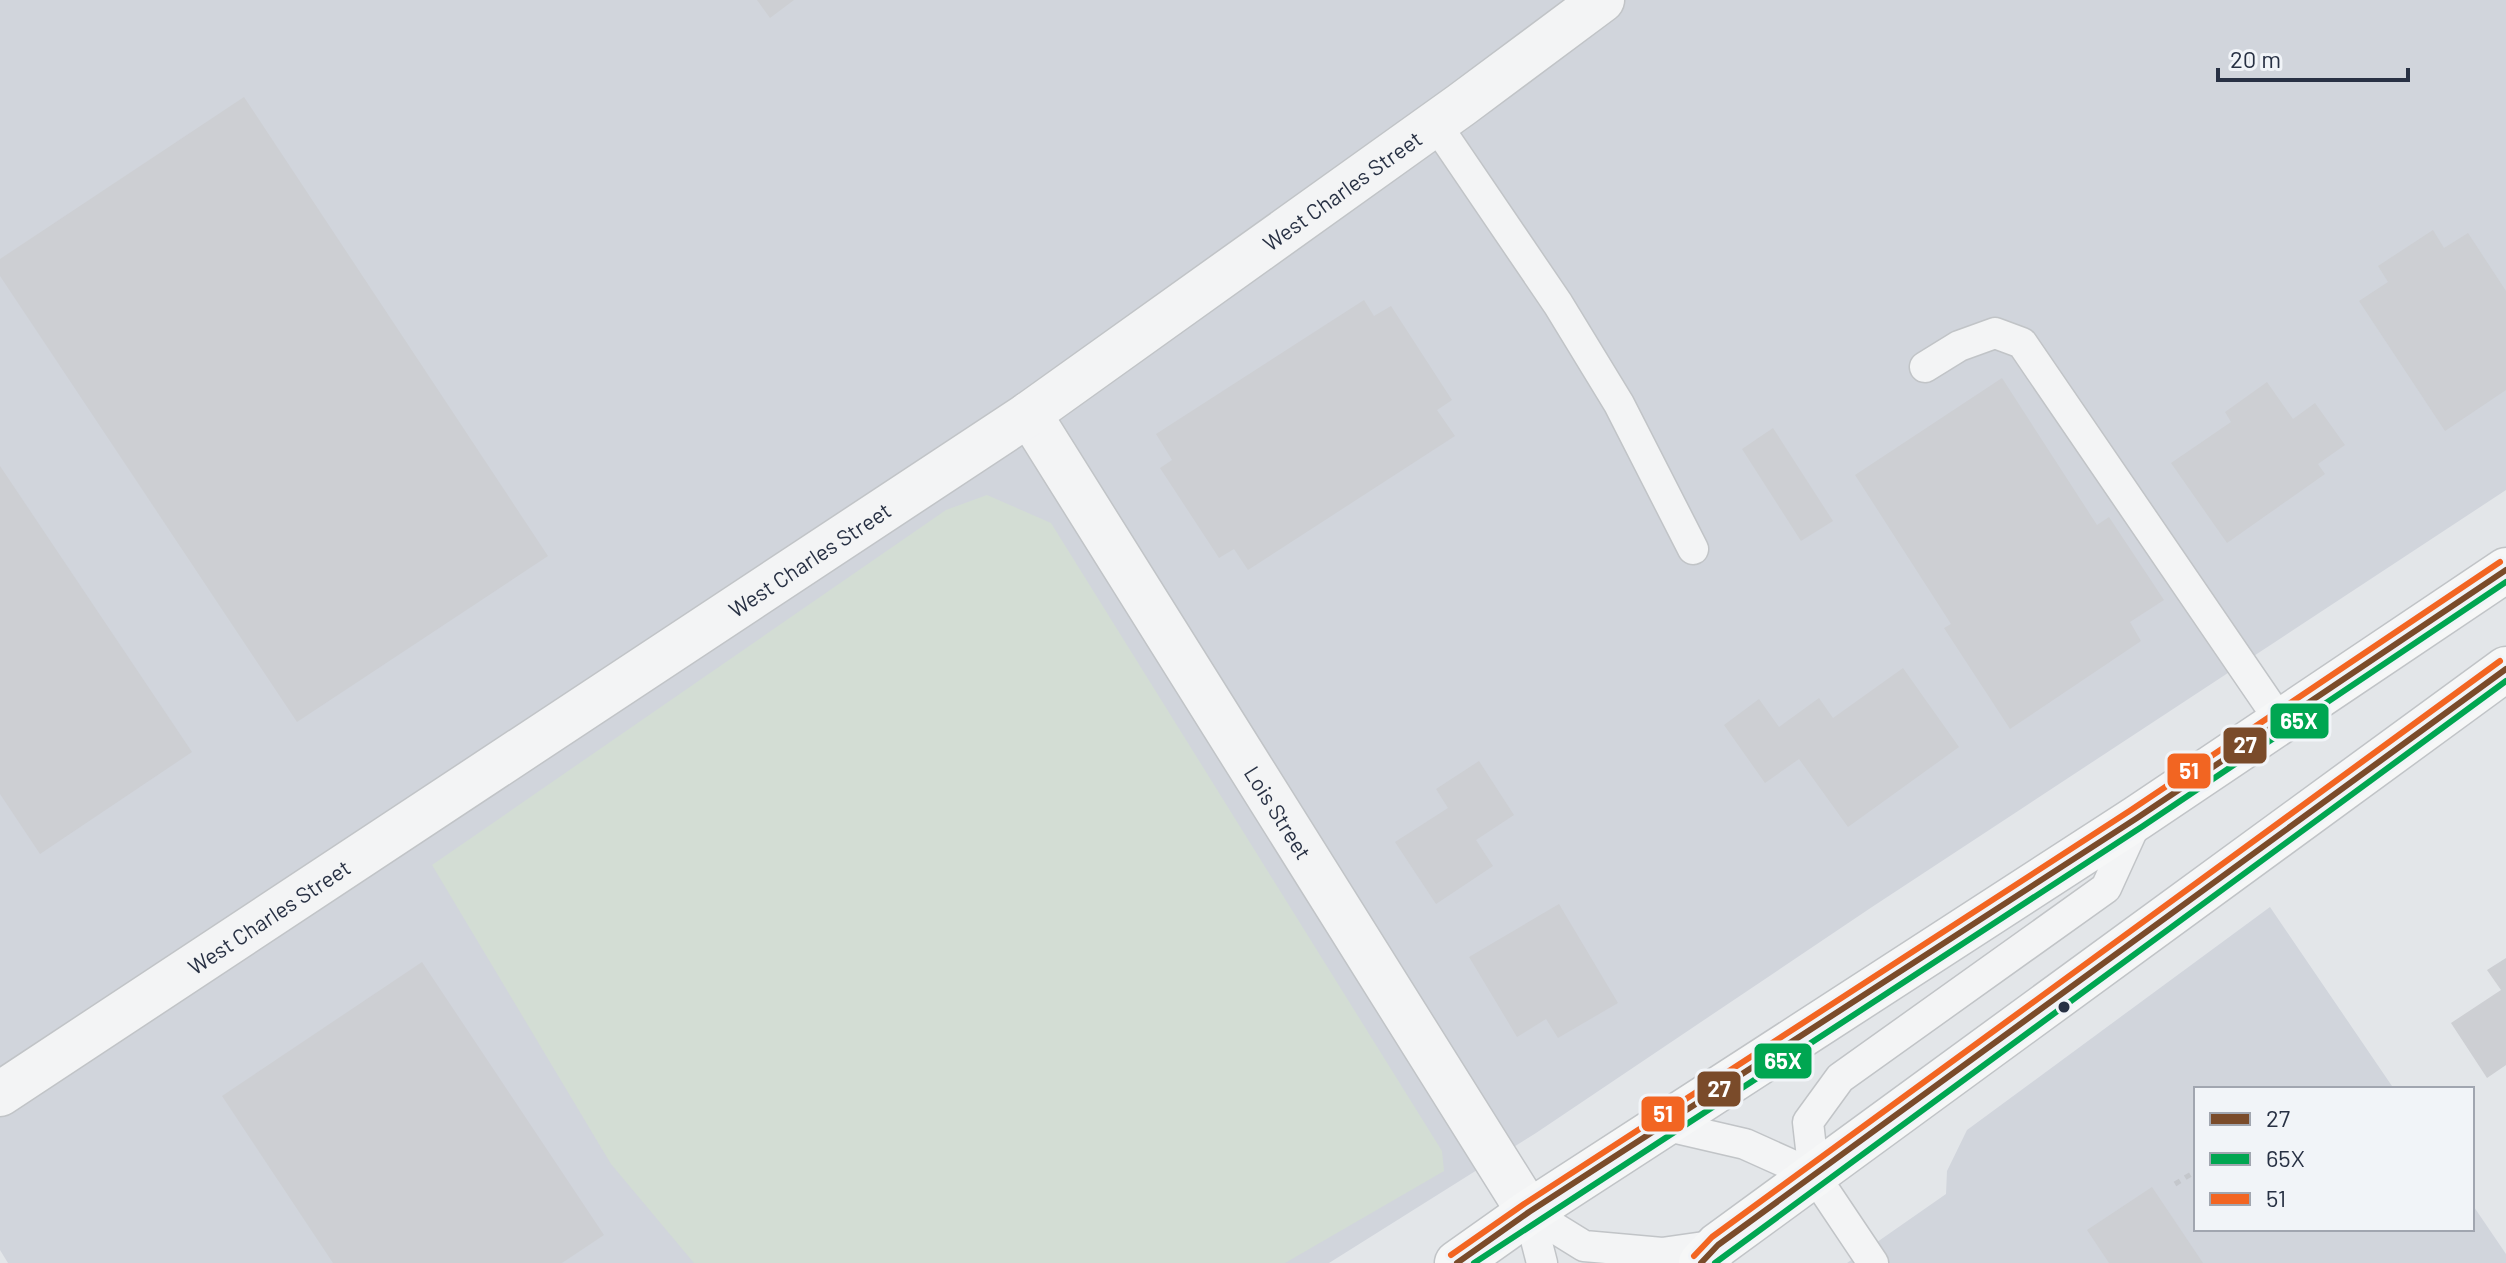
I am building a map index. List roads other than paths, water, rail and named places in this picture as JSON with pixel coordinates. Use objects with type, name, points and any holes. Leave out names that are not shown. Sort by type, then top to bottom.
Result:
[{"type":"main road","points":[[1457,1263],[1529,1212],[2137,818],[2506,570]]},
{"type":"main road","points":[[1710,1254],[2506,669]]},
{"type":"street","name":"West Charles Street","points":[[0,1094],[1029,414],[1602,0]]},
{"type":"street","name":"Lois Street","points":[[1029,414],[1529,1212]]},
{"type":"lane","points":[[1435,123],[1566,316],[1619,404],[1693,549]]},
{"type":"lane","points":[[1925,367],[1959,346],[1995,333],[2022,343],[2281,722]]},
{"type":"lane","points":[[1873,1263],[1814,1175],[1808,1122],[1840,1078],[2106,888],[2137,818]]},
{"type":"lane","points":[[1663,1125],[1745,1144],[1814,1175]]},
{"type":"lane","name":"Lois Street","points":[[1529,1212],[1584,1246],[1710,1254]]},
{"type":"lane","name":"Lois Street","points":[[1529,1212],[1542,1263]]}]
